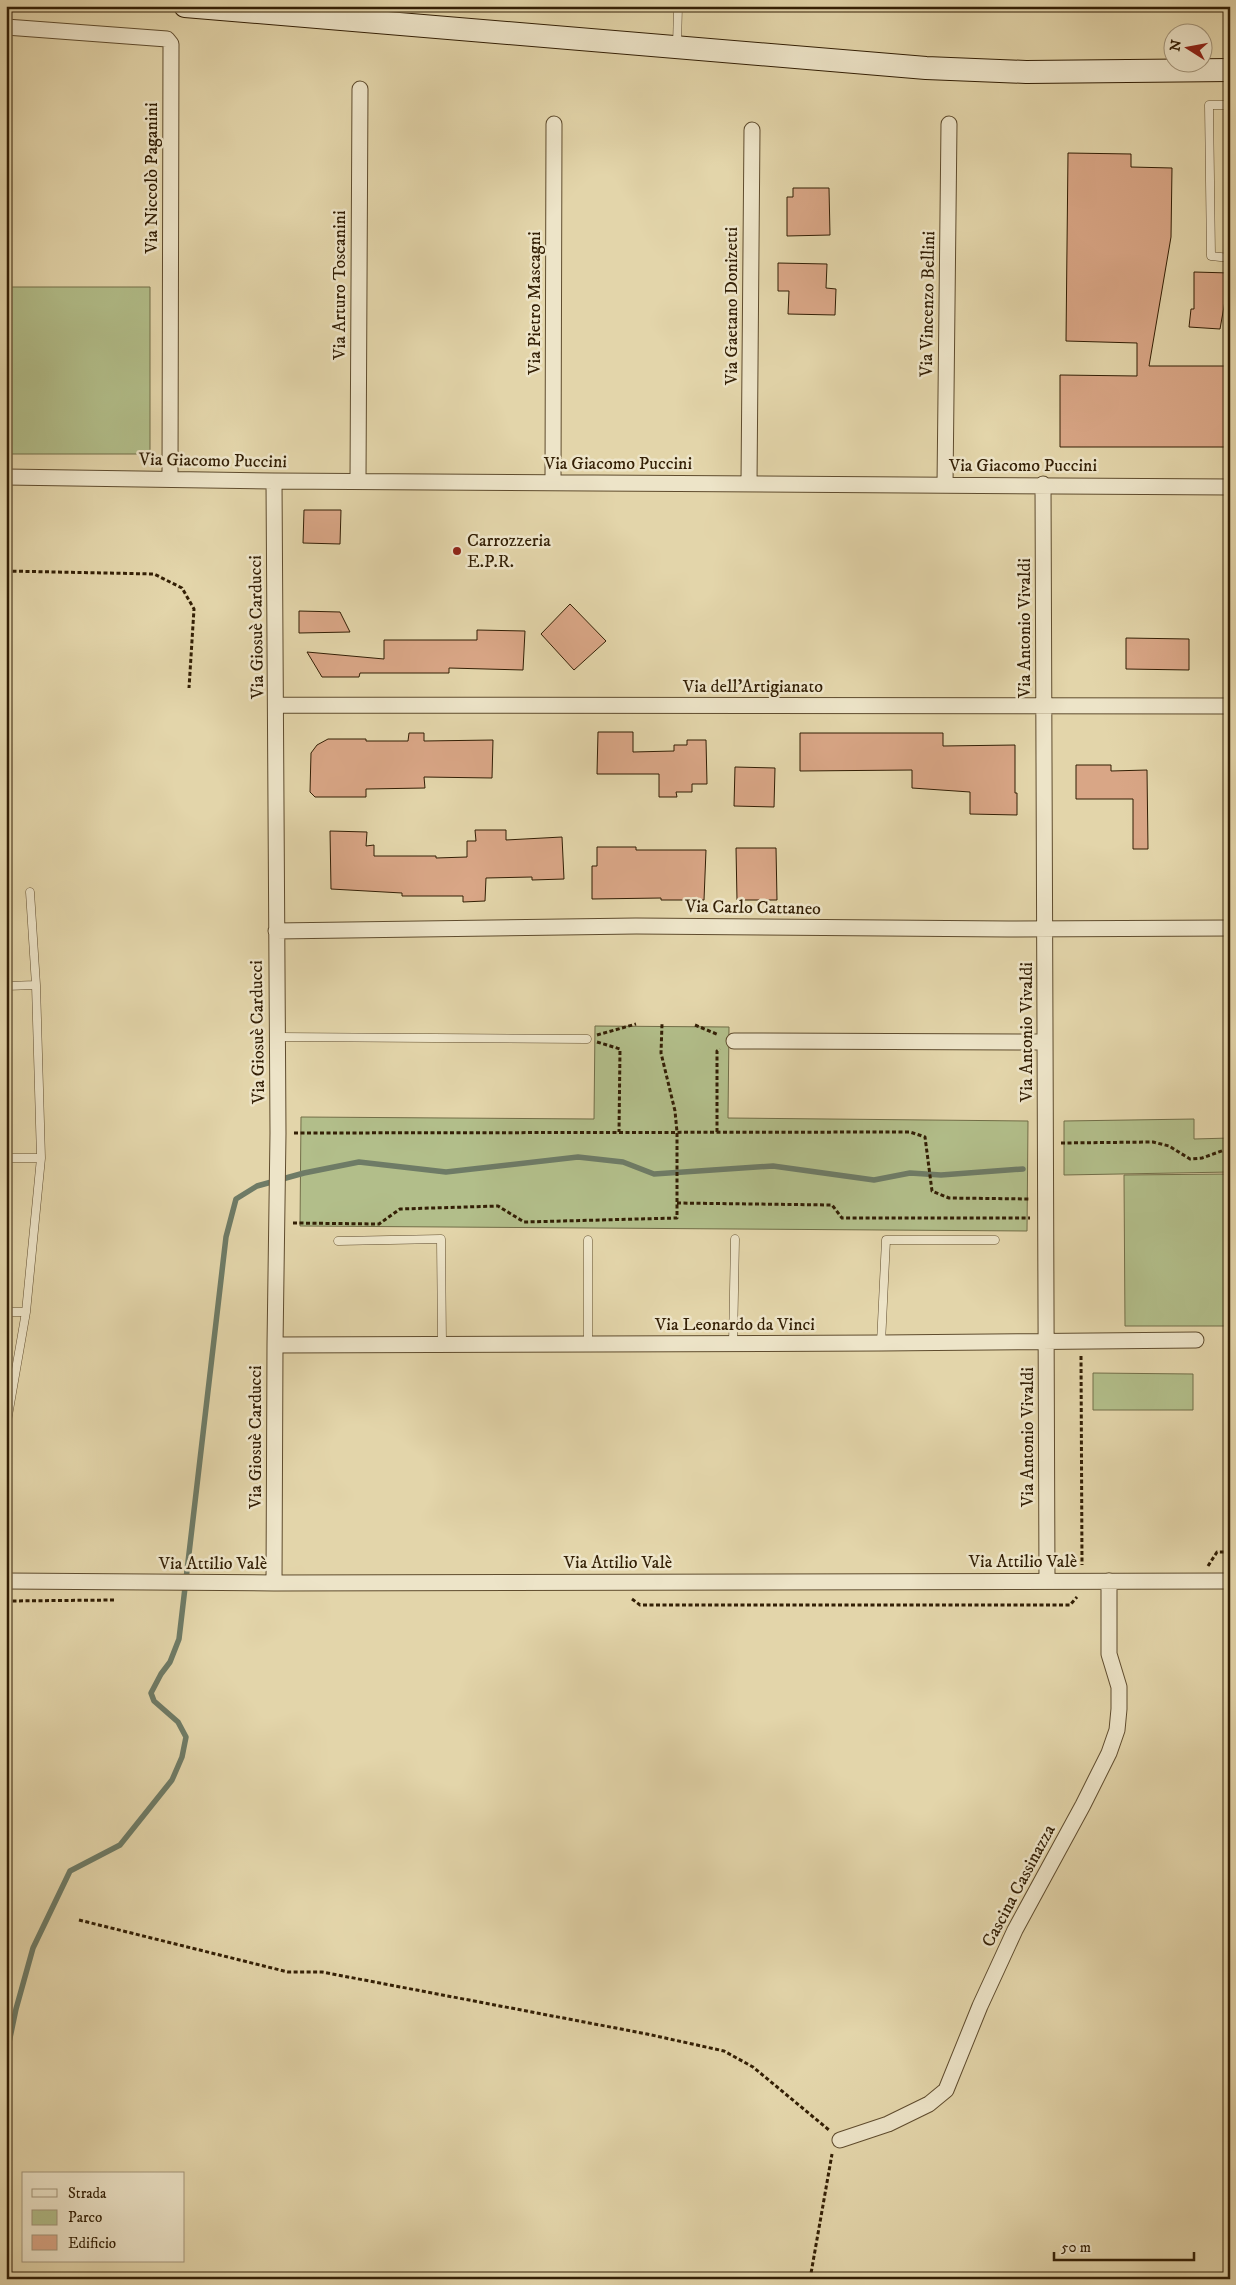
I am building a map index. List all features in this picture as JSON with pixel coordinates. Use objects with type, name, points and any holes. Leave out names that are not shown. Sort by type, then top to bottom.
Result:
[{"type":"street","points":[[185,6],[926,68],[1026,72],[1230,70]]},
{"type":"street","name":"Via Niccolò Paganini","points":[[6,27],[167,39],[171,44],[170,479]]},
{"type":"street","name":"Via Arturo Toscanini","points":[[358,481],[360,89]]},
{"type":"street","name":"Via Pietro Mascagni","points":[[553,483],[554,124]]},
{"type":"street","name":"Via Vincenzo Bellini","points":[[945,484],[949,124]]},
{"type":"street","name":"Via Gaetano Donizetti","points":[[749,483],[752,130]]},
{"type":"street","name":"Via Giacomo Puccini","points":[[6,477],[274,481],[1043,484],[1230,487]]},
{"type":"street","name":"Via Giosuè Carducci","points":[[274,481],[278,1133],[274,1583]]},
{"type":"street","name":"Via Antonio Vivaldi","points":[[1043,484],[1047,1581]]},
{"type":"street","name":"Via dell'Artigianato","points":[[276,706],[1230,706]]},
{"type":"street","name":"Via Carlo Cattaneo","points":[[276,931],[636,926],[1045,929],[1230,928]]},
{"type":"street","points":[[734,1041],[1045,1042]]},
{"type":"street","name":"Via Leonardo da Vinci","points":[[275,1344],[733,1344],[1196,1340]]},
{"type":"street","name":"Via Attilio Valè","points":[[6,1581],[274,1583],[1230,1581]]},
{"type":"street","name":"Cascina Cassinazza","points":[[840,2140],[888,2124],[929,2104],[946,2090],[980,2006],[1015,1930],[1109,1753],[1117,1730],[1119,1687],[1110,1654],[1109,1581]]},
{"type":"lane","points":[[677,48],[678,6]]},
{"type":"lane","points":[[1230,105],[1209,105],[1211,256],[1230,258]]},
{"type":"lane","points":[[6,1427],[9,1389],[26,1312],[42,1158],[36,985],[30,892]]},
{"type":"lane","points":[[6,986],[36,985]]},
{"type":"lane","points":[[277,1037],[587,1038]]},
{"type":"lane","points":[[6,1158],[42,1158]]},
{"type":"lane","points":[[338,1241],[441,1239],[442,1344]]},
{"type":"lane","points":[[733,1344],[735,1239]]},
{"type":"lane","points":[[588,1240],[588,1344]]},
{"type":"lane","points":[[881,1343],[886,1240],[995,1240]]},
{"type":"lane","points":[[6,1312],[26,1312]]},
{"type":"path","points":[[6,571],[154,574],[182,588],[194,609],[189,688]]},
{"type":"path","points":[[587,1038],[636,1024]]},
{"type":"path","points":[[277,1223],[379,1224],[400,1209],[498,1206],[524,1222],[677,1218],[677,1132],[675,1112],[661,1053],[662,1024]]},
{"type":"path","points":[[695,1025],[734,1041]]},
{"type":"path","points":[[587,1038],[620,1049],[619,1132]]},
{"type":"path","points":[[716,1132],[717,1051],[734,1041]]},
{"type":"path","points":[[278,1133],[910,1132],[925,1137],[932,1191],[949,1198],[1046,1200]]},
{"type":"path","points":[[1046,1143],[1153,1142],[1168,1146],[1190,1159],[1202,1158],[1230,1148]]},
{"type":"path","points":[[677,1203],[832,1205],[842,1218],[1046,1218]]},
{"type":"path","points":[[630,1598],[640,1605],[1070,1606],[1081,1593],[1082,1581],[1081,1341]]},
{"type":"path","points":[[6,1601],[122,1600]]},
{"type":"path","points":[[79,1920],[288,1972],[322,1972],[647,2034],[724,2051],[753,2066],[840,2140],[831,2156],[810,2279]]},
{"type":"green space","points":[[7,287],[150,287],[150,454],[7,454]]},
{"type":"green space","points":[[595,1026],[729,1027],[728,1118],[1028,1121],[1027,1231],[300,1226],[301,1117],[594,1119]]},
{"type":"green space","points":[[1194,1119],[1194,1139],[1230,1138],[1230,1172],[1064,1175],[1064,1121]]},
{"type":"green space","points":[[1230,1174],[1230,1326],[1125,1326],[1124,1175]]},
{"type":"green space","points":[[1093,1373],[1193,1374],[1193,1410],[1093,1410]]},
{"type":"building","points":[[1068,153],[1131,154],[1131,167],[1172,168],[1171,237],[1149,366],[1230,366],[1230,447],[1060,447],[1060,375],[1137,376],[1137,343],[1066,341]]},
{"type":"building","points":[[793,188],[829,188],[830,235],[787,236],[787,197],[793,197]]},
{"type":"building","points":[[778,263],[827,264],[826,288],[836,289],[835,315],[788,314],[789,291],[778,291]]},
{"type":"building","points":[[1194,272],[1230,273],[1220,329],[1189,327],[1191,309],[1194,309]]},
{"type":"building","points":[[304,510],[341,510],[340,544],[303,543]]},
{"type":"building","points":[[570,604],[606,641],[574,670],[541,634]]},
{"type":"building","points":[[299,611],[340,612],[350,632],[299,633]]},
{"type":"building","points":[[477,630],[525,631],[523,670],[449,668],[449,673],[360,673],[359,677],[322,677],[307,652],[384,659],[384,640],[477,640]]},
{"type":"building","points":[[1126,638],[1189,639],[1189,670],[1126,669]]},
{"type":"building","points":[[598,732],[633,732],[633,752],[674,751],[674,745],[687,745],[687,740],[706,740],[707,784],[692,784],[692,792],[676,792],[677,797],[659,797],[659,774],[597,774]]},
{"type":"building","points":[[409,733],[424,733],[424,741],[493,740],[492,778],[424,777],[425,788],[366,789],[366,797],[315,797],[310,792],[311,753],[317,745],[328,739],[408,741]]},
{"type":"building","points":[[800,733],[943,733],[943,746],[1015,745],[1017,815],[970,814],[970,792],[912,788],[912,770],[800,771]]},
{"type":"building","points":[[1076,765],[1111,765],[1111,771],[1147,770],[1148,849],[1133,849],[1133,799],[1076,799]]},
{"type":"building","points":[[735,767],[775,768],[774,807],[734,806]]},
{"type":"building","points":[[475,830],[506,830],[506,840],[562,837],[564,879],[532,880],[532,877],[486,878],[485,901],[463,902],[463,896],[402,896],[402,893],[331,889],[330,831],[367,832],[366,846],[374,845],[374,856],[436,856],[436,858],[467,857],[467,841],[476,841]]},
{"type":"building","points":[[597,847],[636,847],[636,850],[706,850],[704,900],[661,900],[661,898],[592,899],[592,866],[597,866]]},
{"type":"building","points":[[736,848],[776,848],[777,900],[737,900]]},
{"type":"waterway","points":[[6,2057],[16,2009],[33,1948],[70,1871],[120,1845],[172,1780],[182,1757],[186,1737],[178,1722],[154,1701],[151,1693],[170,1662],[179,1639],[226,1237],[236,1199],[257,1186],[304,1173],[359,1162],[446,1172],[578,1157],[623,1162],[654,1174],[773,1166],[874,1180],[910,1173],[941,1175],[1023,1169]]},
{"type":"place","name":"Carrozzeria E.P.R.","points":[[457,551]]}]
